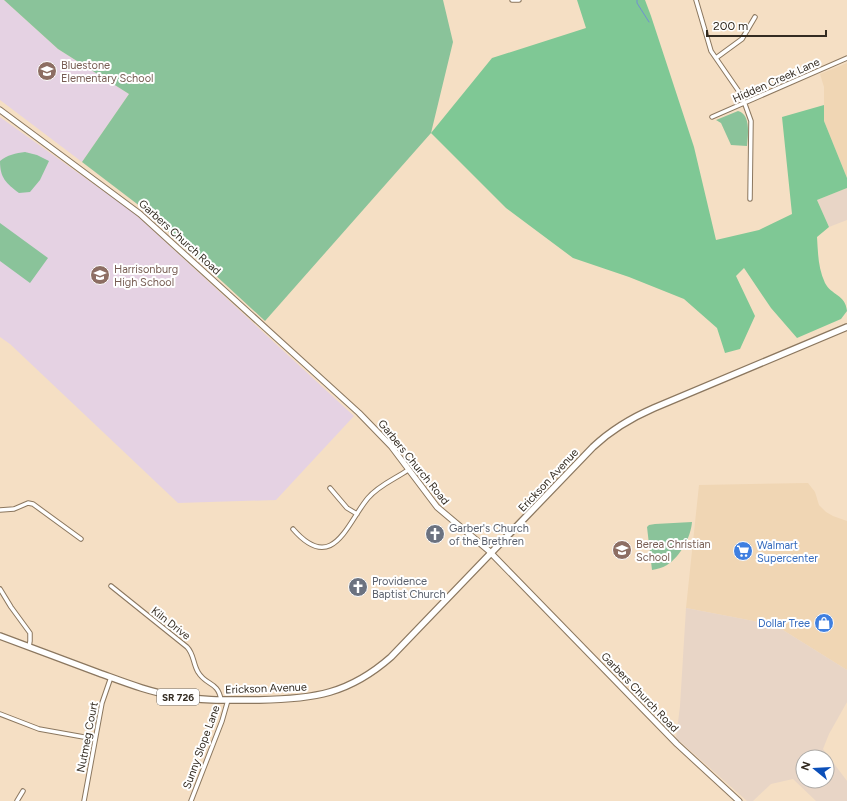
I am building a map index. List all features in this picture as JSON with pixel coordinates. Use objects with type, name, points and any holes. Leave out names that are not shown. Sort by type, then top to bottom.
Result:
[{"type":"main road","name":"Erickson Avenue","points":[[0,636],[111,677],[163,694],[194,699],[228,700],[306,698],[335,691],[363,678],[391,657],[593,447],[610,432],[625,422],[654,408],[847,327]]},
{"type":"street","points":[[512,0],[520,0]]},
{"type":"street","points":[[696,0],[709,44],[716,58],[738,89],[745,103],[751,125],[750,199]]},
{"type":"street","points":[[716,58],[742,39],[755,17]]},
{"type":"street","name":"Hidden Creek Lane","points":[[712,117],[847,58]]},
{"type":"street","name":"Garbers Church Road","points":[[0,110],[112,192],[155,227],[360,413],[383,438],[439,510],[492,553],[677,744],[739,801]]},
{"type":"street","points":[[294,529],[301,538],[309,544],[326,546],[332,544],[342,537],[365,502],[375,491],[408,470]]},
{"type":"street","points":[[330,488],[348,508],[357,514]]},
{"type":"street","points":[[0,510],[14,509],[28,503],[33,504],[81,539]]},
{"type":"street","name":"Kiln Drive","points":[[111,586],[187,647],[192,653],[198,673],[205,680],[216,687],[220,693],[221,700]]},
{"type":"street","points":[[0,589],[30,633],[29,647]]},
{"type":"street","name":"Nutmeg Court","points":[[84,801],[102,703],[111,677]]},
{"type":"street","name":"Sunny Slope Lane","points":[[191,801],[228,700]]},
{"type":"street","points":[[0,714],[39,729],[96,739]]},
{"type":"street","points":[[17,801],[23,791]]},
{"type":"shaded area","name":"Bluestone Elementary School","points":[[0,0],[4,0],[58,49],[129,94],[82,162],[0,100]]},
{"type":"shaded area","points":[[847,63],[847,178],[824,121],[824,87],[820,74]]},
{"type":"shaded area","name":"Harrisonburg High School","points":[[0,117],[134,213],[354,416],[276,500],[178,503],[10,344],[0,337]]},
{"type":"shaded area","points":[[847,188],[847,220],[829,227],[817,200]]},
{"type":"shaded area","points":[[808,483],[815,492],[819,505],[826,512],[847,521],[847,670],[775,625],[686,608],[699,485]]},
{"type":"shaded area","points":[[686,608],[775,625],[847,670],[847,702],[829,734],[823,749],[795,749],[795,781],[793,779],[771,784],[753,801],[747,801],[676,738],[680,706]]},
{"type":"shaded area","points":[[835,765],[847,781],[847,801],[816,801],[803,789],[835,789]]},
{"type":"green space","points":[[4,0],[443,0],[453,42],[431,133],[265,321],[145,210],[82,162],[129,94],[58,49]]},
{"type":"green space","points":[[577,0],[645,0],[694,147],[716,240],[759,230],[792,214],[782,117],[824,105],[824,121],[847,178],[847,188],[817,200],[829,227],[817,237],[818,255],[821,272],[825,283],[841,298],[846,306],[847,311],[841,319],[797,338],[771,308],[744,268],[736,276],[755,316],[740,349],[725,353],[717,328],[684,299],[629,277],[573,258],[506,208],[431,133],[492,58],[586,28]]},
{"type":"green space","points":[[738,111],[745,116],[747,120],[747,146],[731,145],[721,123],[716,120]]},
{"type":"green space","points":[[25,152],[37,155],[49,161],[40,180],[30,192],[19,193],[5,180],[1,172],[0,161],[6,157]]},
{"type":"green space","points":[[0,223],[48,258],[30,283],[0,261]]},
{"type":"green space","points":[[692,522],[690,534],[676,557],[665,566],[652,570],[647,527],[655,524]]},
{"type":"waterway","points":[[637,0],[637,3],[649,22]]},
{"type":"place","name":"Bluestone Elementary School","points":[[47,71]]},
{"type":"place","name":"Harrisonburg High School","points":[[100,275]]},
{"type":"place","name":"Garber's Church of the Brethren","points":[[435,534]]},
{"type":"place","name":"Berea Christian School","points":[[622,550]]},
{"type":"place","name":"Walmart Supercenter","points":[[743,551]]},
{"type":"place","name":"Providence Baptist Church","points":[[358,587]]},
{"type":"place","name":"Dollar Tree","points":[[824,623]]}]
